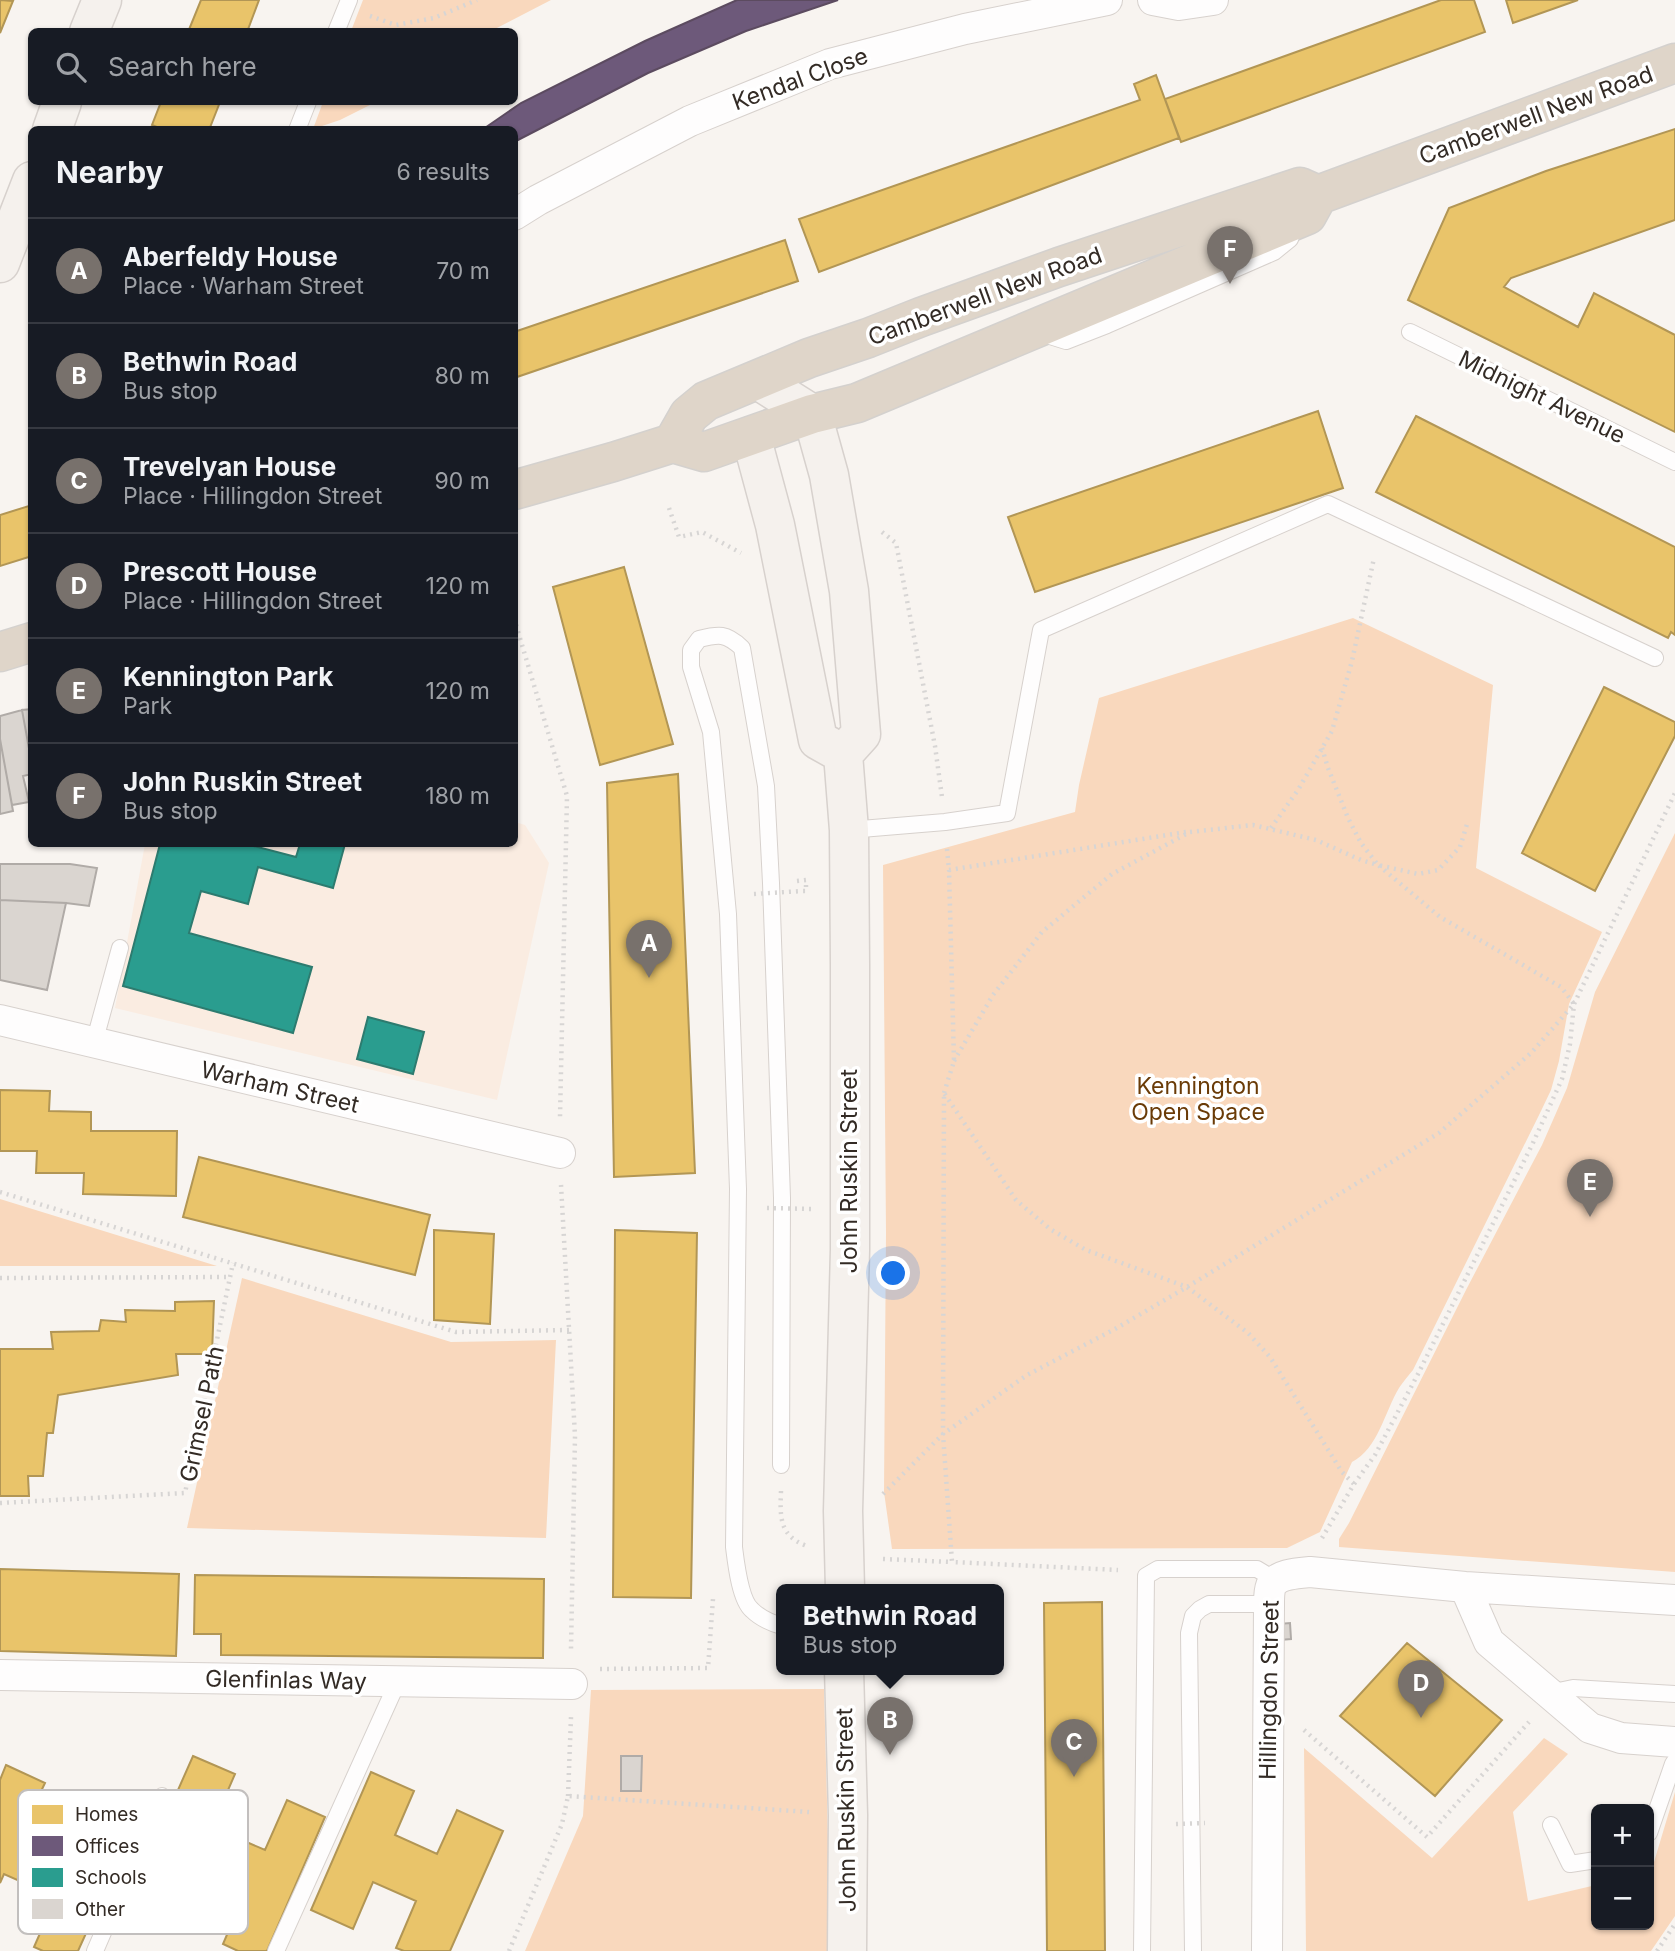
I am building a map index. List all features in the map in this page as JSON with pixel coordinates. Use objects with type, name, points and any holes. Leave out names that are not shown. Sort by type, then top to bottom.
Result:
[{"type":"highway","name":"Camberwell New Road","points":[[1308,207],[1300,187],[1046,272],[809,358],[706,401],[689,415],[673,443],[704,452],[812,414],[857,403],[1038,327],[1308,207],[1675,63]]},
{"type":"highway","points":[[518,489],[673,443]]},
{"type":"highway","points":[[0,652],[28,643]]},
{"type":"street","points":[[91,28],[102,0]]},
{"type":"street","name":"Kendal Close","points":[[518,212],[690,121],[830,64],[965,29],[1107,0]]},
{"type":"street","points":[[1153,0],[1179,5],[1213,0]]},
{"type":"street","points":[[53,126],[61,105]]},
{"type":"street","points":[[0,263],[28,191]]},
{"type":"street","points":[[751,436],[775,525],[818,740],[843,754],[861,734],[849,591],[829,475],[812,414],[758,380]]},
{"type":"street","name":"John Ruskin Street","points":[[843,754],[849,831],[850,1250],[845,1571]]},
{"type":"street","name":"Warham Street","points":[[0,1020],[560,1153]]},
{"type":"street","name":"Hillingdon Street","points":[[1267,1951],[1268,1723],[1272,1592],[1289,1575],[1310,1572],[1465,1587],[1675,1600]]},
{"type":"street","points":[[1465,1587],[1489,1642],[1590,1728],[1621,1738],[1675,1742]]},
{"type":"street","name":"Glenfinlas Way","points":[[0,1675],[572,1684]]},
{"type":"street","name":"John Ruskin Street","points":[[844,1675],[848,1815],[847,1951]]},
{"type":"lane","points":[[338,28],[349,0]]},
{"type":"lane","points":[[299,126],[307,105]]},
{"type":"lane","name":"Midnight Avenue","points":[[1410,332],[1675,462]]},
{"type":"lane","points":[[849,831],[1007,813],[1041,630],[1328,503],[1655,658]]},
{"type":"lane","points":[[776,1624],[749,1609],[738,1579],[734,1547],[737,1189],[728,914],[711,732],[691,667],[691,650],[699,639],[716,635],[731,637],[742,648],[766,786],[782,1198],[781,1465]]},
{"type":"lane","points":[[94,1043],[120,948]]},
{"type":"lane","points":[[1142,1951],[1146,1576],[1158,1569],[1257,1569],[1272,1592],[1209,1604],[1193,1616],[1189,1633],[1193,1951]]},
{"type":"lane","points":[[276,1951],[398,1681]]},
{"type":"lane","points":[[1553,1696],[1573,1688],[1675,1694]]},
{"type":"lane","points":[[1654,1818],[1675,1761]]},
{"type":"lane","points":[[1551,1825],[1570,1864],[1591,1861]]},
{"type":"lane","points":[[95,1951],[102,1934]]},
{"type":"path","points":[[363,13],[396,25],[434,18],[477,0]]},
{"type":"path","points":[[669,509],[679,537],[702,532],[743,554]]},
{"type":"path","points":[[882,532],[896,543],[935,746],[943,805]]},
{"type":"path","points":[[1271,828],[1298,790],[1332,731],[1352,661],[1374,558]]},
{"type":"path","points":[[1310,1572],[1311,1557],[1354,1484],[1376,1455],[1532,1145],[1562,1079],[1570,1044],[1574,1004],[1561,987],[1440,917],[1378,865],[1348,818],[1322,748]]},
{"type":"path","points":[[844,1511],[873,1507],[884,1492],[943,1434],[1027,1375],[1115,1329],[1187,1287],[1438,1133],[1531,1053],[1574,1004],[1675,793]]},
{"type":"path","points":[[949,870],[1190,832],[1253,825],[1316,840],[1362,860],[1418,874],[1438,870],[1460,847],[1468,821]]},
{"type":"path","points":[[952,1562],[943,1434],[944,1093],[954,1061],[993,995],[1042,932],[1112,874],[1190,832]]},
{"type":"path","points":[[946,840],[954,1061]]},
{"type":"path","points":[[754,894],[802,891]]},
{"type":"path","points":[[944,1093],[1016,1200],[1050,1228],[1086,1250],[1187,1287],[1248,1333],[1270,1357],[1342,1472],[1354,1484]]},
{"type":"path","points":[[0,1192],[456,1332],[569,1330]]},
{"type":"path","points":[[767,1208],[814,1209]]},
{"type":"path","name":"Grimsel Path","points":[[0,1503],[185,1493],[233,1263]]},
{"type":"path","points":[[0,1278],[231,1277]]},
{"type":"path","points":[[781,1465],[780,1510],[786,1533],[794,1542],[845,1571]]},
{"type":"path","points":[[883,1559],[1123,1570],[1146,1576]]},
{"type":"path","points":[[598,1668],[708,1668],[714,1592],[743,1592]]},
{"type":"path","points":[[509,1951],[562,1824],[568,1796],[572,1684]]},
{"type":"path","points":[[1268,1723],[1298,1725],[1427,1837],[1553,1696]]},
{"type":"path","points":[[568,1796],[848,1815]]},
{"type":"path","points":[[1176,1824],[1205,1823]]},
{"type":"path","points":[[1657,1951],[1675,1924]]},
{"type":"shaded area","points":[[518,823],[525,825],[549,863],[497,1100],[115,1008],[144,847],[518,847]]},
{"type":"green space","points":[[363,0],[551,0],[497,28],[352,28]]},
{"type":"green space","points":[[322,105],[370,105],[340,120],[314,126]]},
{"type":"green space","name":"Kennington Open Space","points":[[1353,618],[1493,685],[1476,868],[1602,932],[1569,1004],[1551,1090],[1413,1370],[1399,1388],[1375,1439],[1361,1456],[1352,1462],[1320,1532],[1287,1548],[892,1549],[884,1492],[886,1233],[883,865],[1075,812],[1099,698]]},
{"type":"green space","points":[[1675,833],[1675,1572],[1339,1547],[1339,1539],[1542,1145],[1567,1088],[1595,992]]},
{"type":"green space","points":[[0,1199],[217,1266],[0,1266]]},
{"type":"green space","points":[[242,1278],[451,1342],[556,1340],[546,1538],[187,1528]]},
{"type":"green space","points":[[824,1689],[831,1951],[525,1951],[583,1816],[591,1690]]},
{"type":"green space","points":[[1544,1738],[1568,1754],[1513,1812],[1528,1901],[1591,1886],[1591,1930],[1654,1930],[1654,1862],[1675,1792],[1675,1916],[1651,1951],[1306,1951],[1304,1748],[1432,1858]]},
{"type":"building: Homes","points":[[0,0],[13,1],[0,33]]},
{"type":"building: Homes","points":[[201,0],[259,0],[248,28],[190,28]]},
{"type":"building: Homes","points":[[1441,0],[1474,0],[1485,32],[1181,142],[1165,99]]},
{"type":"building: Homes","points":[[1506,0],[1578,0],[1513,23]]},
{"type":"building: Homes","points":[[1156,75],[1179,138],[819,272],[799,219],[1140,100],[1134,84]]},
{"type":"building: Homes","points":[[160,105],[219,105],[211,126],[152,125]]},
{"type":"building: Homes","points":[[1675,129],[1675,220],[1511,278],[1504,287],[1578,327],[1594,293],[1675,335],[1675,432],[1408,300],[1449,208],[1546,171]]},
{"type":"building: Homes","points":[[785,240],[798,281],[518,377],[518,331]]},
{"type":"building: Homes","points":[[1318,411],[1343,488],[1035,592],[1008,517]]},
{"type":"building: Homes","points":[[1416,416],[1675,547],[1675,635],[1671,632],[1668,638],[1376,492]]},
{"type":"building: Homes","points":[[28,506],[28,557],[0,566],[0,515]]},
{"type":"building: Homes","points":[[624,567],[673,744],[600,765],[553,587]]},
{"type":"building: Homes","points":[[1604,687],[1675,722],[1675,736],[1595,891],[1522,853]]},
{"type":"building: Homes","points":[[678,774],[695,1173],[614,1177],[607,783]]},
{"type":"building: Homes","points":[[0,1090],[50,1091],[49,1111],[91,1112],[91,1131],[177,1131],[176,1196],[83,1194],[84,1173],[36,1173],[37,1151],[0,1151]]},
{"type":"building: Homes","points":[[199,1157],[430,1215],[415,1275],[183,1217]]},
{"type":"building: Homes","points":[[434,1230],[494,1234],[490,1324],[434,1320]]},
{"type":"building: Homes","points":[[615,1230],[697,1233],[691,1598],[613,1597]]},
{"type":"building: Homes","points":[[214,1301],[212,1354],[176,1354],[178,1375],[58,1395],[53,1433],[47,1433],[43,1476],[28,1476],[29,1496],[0,1496],[0,1349],[53,1349],[51,1332],[99,1331],[101,1320],[126,1322],[125,1310],[175,1311],[175,1302]]},
{"type":"building: Homes","points":[[0,1569],[179,1574],[176,1656],[0,1651]]},
{"type":"building: Homes","points":[[195,1575],[544,1579],[543,1658],[221,1655],[221,1634],[194,1634]]},
{"type":"building: Homes","points":[[1102,1602],[1105,1951],[1047,1951],[1044,1603]]},
{"type":"building: Homes","points":[[1407,1643],[1502,1720],[1435,1796],[1340,1716]]},
{"type":"building: Homes","points":[[193,1756],[235,1774],[228,1790],[178,1790]]},
{"type":"building: Homes","points":[[6,1765],[45,1783],[42,1790],[18,1790],[18,1880],[4,1874],[0,1883],[0,1780]]},
{"type":"building: Homes","points":[[371,1772],[414,1791],[395,1835],[437,1854],[457,1810],[503,1831],[450,1951],[404,1951],[396,1948],[416,1901],[373,1882],[353,1929],[311,1910]]},
{"type":"building: Homes","points":[[287,1800],[325,1817],[267,1951],[238,1951],[223,1944],[227,1934],[248,1934],[248,1843],[265,1850]]},
{"type":"building: Homes","points":[[40,1934],[86,1934],[78,1951],[43,1951],[34,1947]]},
{"type":"building: Offices","points":[[737,0],[838,0],[746,31],[648,73],[518,140],[518,126],[488,126],[521,103],[645,41]]},
{"type":"building: Schools","points":[[159,847],[258,847],[296,857],[299,847],[344,847],[333,888],[258,867],[248,904],[201,891],[189,933],[312,967],[293,1033],[123,986]]},
{"type":"building: Schools","points":[[368,1017],[424,1032],[413,1074],[357,1059]]},
{"type":"building: Other","points":[[28,709],[28,743],[22,710]]},
{"type":"building: Other","points":[[22,710],[28,743],[28,775],[23,776],[28,802],[12,805],[0,739],[0,716]]},
{"type":"building: Other","points":[[0,739],[13,811],[0,814]]},
{"type":"building: Other","points":[[0,864],[70,864],[97,868],[89,906],[0,900]]},
{"type":"building: Other","points":[[0,900],[66,903],[47,990],[0,980]]},
{"type":"building: Other","points":[[1290,1623],[1291,1639],[1280,1640],[1279,1624]]},
{"type":"building: Other","points":[[621,1756],[642,1756],[641,1791],[621,1791]]},
{"type":"place","name":"John Ruskin Street","points":[[1230,284]]},
{"type":"place","name":"Aberfeldy House","points":[[649,978]]},
{"type":"place","name":"Kennington Park","points":[[1590,1217]]},
{"type":"place","name":"Prescott House","points":[[1421,1718]]},
{"type":"place","name":"Bethwin Road","points":[[890,1755]]},
{"type":"place","name":"Trevelyan House","points":[[1074,1777]]}]
